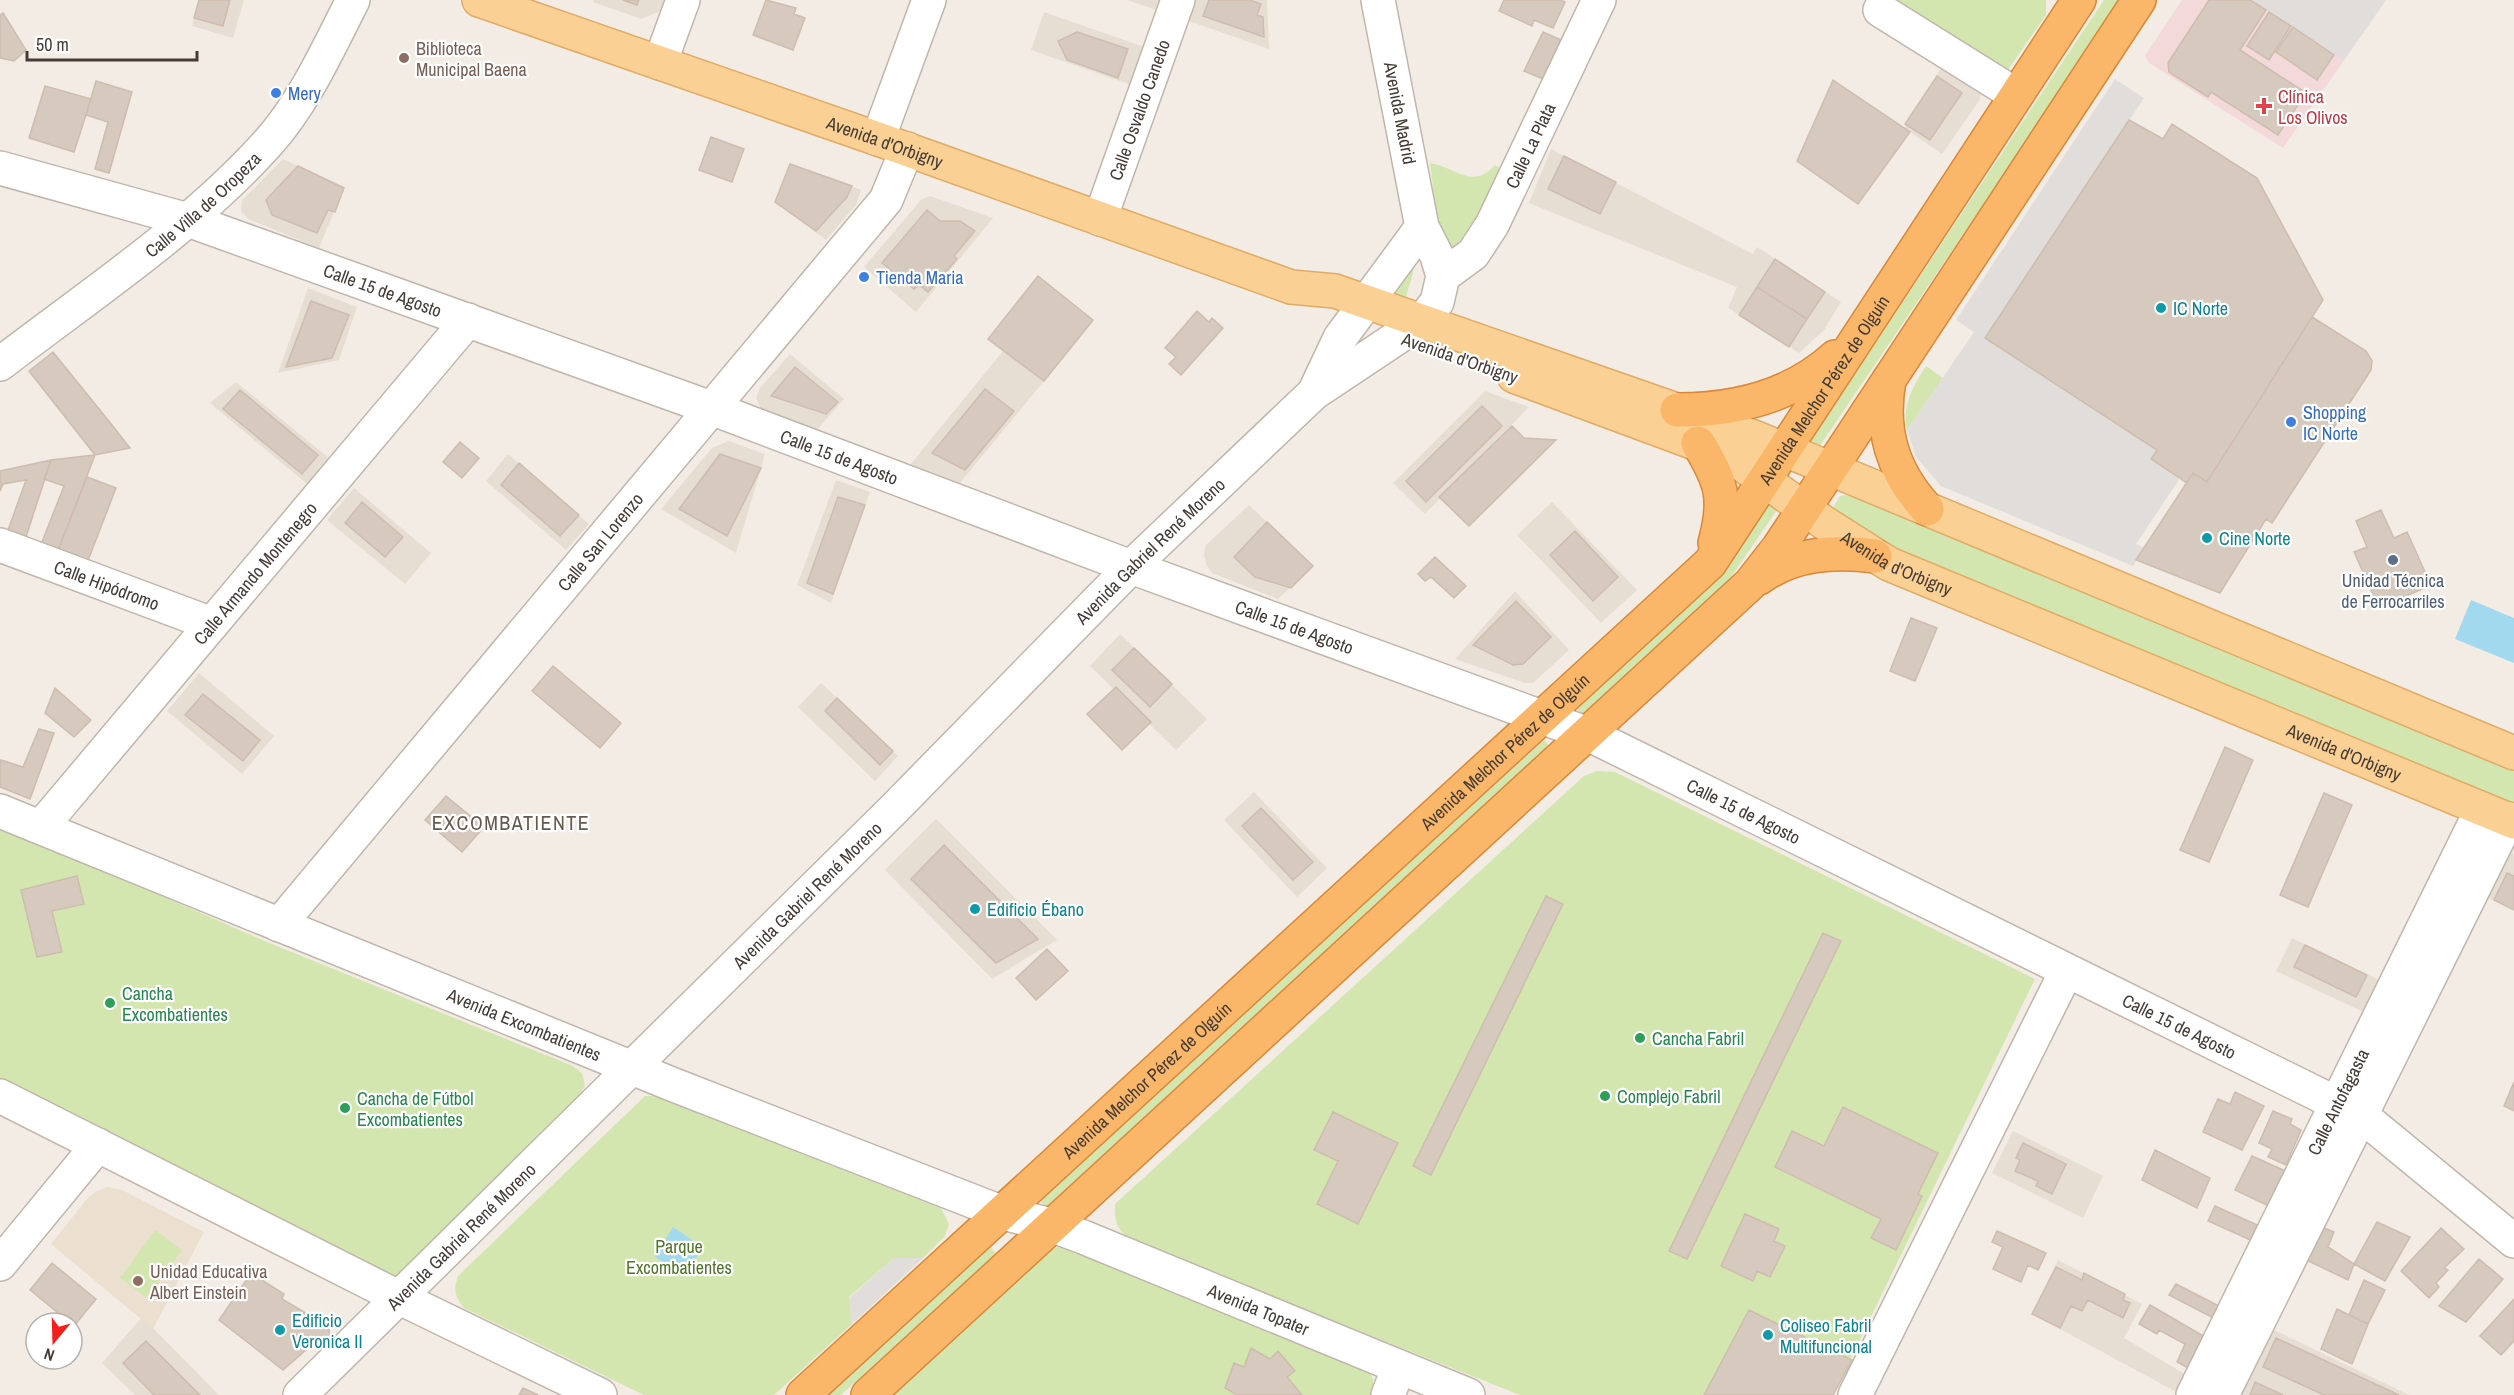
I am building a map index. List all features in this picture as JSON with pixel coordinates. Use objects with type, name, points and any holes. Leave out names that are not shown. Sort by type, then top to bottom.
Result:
[{"type":"highway","name":"Avenida Melchor Pérez de Olguín","points":[[803,1395],[1710,562],[1854,339],[2079,0]]},
{"type":"highway","points":[[868,1395],[1750,584],[1768,563],[2139,0]]},
{"type":"highway","points":[[1677,410],[1705,410],[1757,402],[1795,385],[1826,365],[1854,339]]},
{"type":"highway","points":[[1890,378],[1885,418],[1891,455],[1908,487],[1927,509]]},
{"type":"highway","points":[[1698,443],[1712,466],[1722,492],[1720,525],[1710,562]]},
{"type":"highway","points":[[1750,584],[1780,566],[1814,555],[1850,553],[1875,556]]},
{"type":"main road","name":"Avenida d'Orbigny","points":[[479,0],[892,144],[1291,287],[1335,291],[1358,311],[1677,410],[1784,448],[2514,753]]},
{"type":"main road","name":"Avenida d'Orbigny","points":[[1412,329],[1739,461],[1875,556],[2501,817]]},
{"type":"street","name":"Calle Villa de Oropeza","points":[[0,364],[188,220],[267,143],[301,96],[353,0]]},
{"type":"street","points":[[660,63],[683,0]]},
{"type":"street","name":"Calle San Lorenzo","points":[[279,925],[886,200],[892,144],[929,0]]},
{"type":"street","name":"Calle Osvaldo Canedo","points":[[1100,219],[1178,0]]},
{"type":"street","name":"Avenida Madrid","points":[[1378,0],[1422,227],[1437,256],[1443,276]]},
{"type":"street","name":"Calle La Plata","points":[[1443,276],[1473,254],[1492,225],[1599,0]]},
{"type":"street","points":[[1880,10],[2016,95]]},
{"type":"street","name":"Calle 15 de Agosto","points":[[0,168],[188,220],[711,408],[1131,567],[1588,734],[2066,972],[2350,1110],[2514,1241]]},
{"type":"street","points":[[1358,311],[1405,253],[1422,227]]},
{"type":"street","points":[[1412,329],[1437,302],[1443,276]]},
{"type":"street","name":"Avenida Gabriel René Moreno","points":[[1314,393],[1340,338],[1358,311]]},
{"type":"street","name":"Calle Armando Montenegro","points":[[41,827],[468,320]]},
{"type":"street","name":"Avenida Gabriel René Moreno","points":[[300,1395],[634,1068],[1131,567],[1314,393],[1412,329]]},
{"type":"street","name":"Calle Hipódromo","points":[[0,545],[212,624]]},
{"type":"street","name":"Avenida Excombatientes","points":[[0,811],[634,1068],[1003,1213],[1051,1225]]},
{"type":"street","name":"Calle Antofagasta","points":[[2193,1395],[2350,1110],[2501,817]]},
{"type":"street","points":[[1855,1395],[2066,972]]},
{"type":"street","points":[[0,1096],[400,1298],[600,1395]]},
{"type":"street","name":"Calle Antofagasta","points":[[2222,1395],[2350,1110]]},
{"type":"street","points":[[0,1264],[98,1145]]},
{"type":"street","name":"Avenida Topater","points":[[1051,1225],[1394,1381],[1468,1395]]},
{"type":"shaded area","points":[[199,0],[244,0],[233,38],[192,26]]},
{"type":"shaded area","points":[[594,0],[665,0],[661,11],[641,19],[593,2]]},
{"type":"shaded area","points":[[1127,0],[1161,0],[1157,10]]},
{"type":"shaded area","points":[[1193,0],[1267,0],[1269,49],[1186,20]]},
{"type":"shaded area","name":"Clínica Los Olivos","points":[[2182,0],[2386,0],[2283,148],[2149,63],[2145,56]]},
{"type":"shaded area","points":[[2251,0],[2386,0],[2344,60]]},
{"type":"shaded area","points":[[1044,12],[1144,47],[1131,85],[1031,50]]},
{"type":"shaded area","points":[[1943,65],[1982,89],[1979,101],[1942,154],[1904,128]]},
{"type":"shaded area","points":[[2115,79],[2144,98],[1985,338],[2157,450],[2151,459],[2180,478],[2136,544],[2144,548],[2133,566],[1941,486],[1916,457],[1907,430],[1974,332],[1956,320]]},
{"type":"shaded area","points":[[1551,149],[1753,254],[1757,247],[1841,302],[1824,330],[1799,353],[1728,308],[1737,287],[1529,203]]},
{"type":"shaded area","points":[[283,159],[344,188],[319,248],[248,219],[241,211],[242,200]]},
{"type":"shaded area","points":[[790,164],[861,190],[856,205],[826,240],[775,202]]},
{"type":"shaded area","points":[[930,196],[993,218],[916,312],[864,267],[921,200]]},
{"type":"shaded area","points":[[308,288],[357,307],[339,360],[278,373]]},
{"type":"shaded area","points":[[1003,351],[1044,381],[960,483],[910,465]]},
{"type":"shaded area","points":[[790,354],[844,399],[817,430],[761,409],[756,398],[760,388]]},
{"type":"shaded area","points":[[236,382],[329,458],[307,484],[210,403]]},
{"type":"shaded area","points":[[1485,391],[1529,407],[1425,514],[1393,483]]},
{"type":"shaded area","points":[[729,441],[765,454],[736,553],[661,509],[712,448]]},
{"type":"shaded area","points":[[508,454],[589,524],[566,550],[486,481]]},
{"type":"shaded area","points":[[836,480],[870,492],[831,603],[797,585]]},
{"type":"shaded area","points":[[354,488],[431,553],[405,584],[327,520]]},
{"type":"shaded area","points":[[1552,502],[1637,590],[1601,623],[1517,535]]},
{"type":"shaded area","points":[[1249,505],[1313,566],[1278,599],[1212,573],[1207,566],[1204,555],[1206,545]]},
{"type":"shaded area","points":[[1515,591],[1569,650],[1533,683],[1525,683],[1455,659]]},
{"type":"shaded area","points":[[1120,634],[1207,719],[1176,750],[1090,666]]},
{"type":"shaded area","points":[[199,673],[274,736],[242,774],[167,711]]},
{"type":"shaded area","points":[[821,683],[898,756],[875,781],[798,707]]},
{"type":"shaded area","points":[[1254,792],[1327,868],[1297,897],[1224,820]]},
{"type":"shaded area","name":"Edificio Ébano","points":[[936,819],[1057,940],[992,979],[885,870]]},
{"type":"shaded area","points":[[2509,852],[2514,854],[2514,910],[2482,895]]},
{"type":"shaded area","points":[[2292,938],[2388,984],[2372,1016],[2276,971]]},
{"type":"shaded area","points":[[2013,1131],[2103,1176],[2083,1218],[1992,1173]]},
{"type":"shaded area","name":"Unidad Educativa Albert Einstein","points":[[107,1187],[122,1190],[204,1232],[153,1329],[51,1244],[87,1199],[95,1192]]},
{"type":"shaded area","points":[[894,1258],[923,1258],[852,1324],[849,1298]]},
{"type":"shaded area","points":[[2058,1260],[2142,1304],[2124,1338],[2193,1379],[2182,1395],[2032,1314]]},
{"type":"shaded area","points":[[142,1317],[219,1395],[135,1395],[102,1363]]},
{"type":"shaded area","points":[[2268,1327],[2409,1395],[2235,1395]]},
{"type":"green space","points":[[1884,0],[2046,0],[2046,15],[2003,77]]},
{"type":"green space","points":[[2104,0],[2122,0],[1817,450],[1807,446]]},
{"type":"green space","points":[[1430,163],[1471,177],[1487,173],[1495,165],[1503,170],[1480,214],[1453,251],[1440,245]]},
{"type":"green space","points":[[1415,253],[1413,273],[1405,300],[1390,295]]},
{"type":"green space","points":[[1926,366],[1943,378],[1907,430],[1906,413],[1909,397]]},
{"type":"green space","points":[[1846,495],[1881,504],[2514,770],[2514,809],[1898,550],[1840,517],[1834,506],[1840,496]]},
{"type":"green space","points":[[1771,501],[1779,507],[1727,583],[1583,716],[1577,709],[1721,576]]},
{"type":"green space","points":[[1544,740],[1550,747],[1046,1207],[1040,1200]]},
{"type":"green space","name":"Complejo Fabril","points":[[1597,771],[1615,772],[2035,979],[1833,1395],[1520,1395],[1131,1240],[1122,1233],[1117,1225],[1115,1204],[1584,776]]},
{"type":"green space","points":[[0,825],[267,942],[573,1066],[582,1073],[585,1085],[579,1096],[405,1268],[397,1275],[387,1276],[0,1081]]},
{"type":"green space","name":"Parque Excombatientes","points":[[645,1096],[654,1096],[941,1208],[949,1224],[945,1236],[923,1258],[894,1258],[849,1297],[852,1324],[774,1395],[644,1395],[464,1308],[456,1293],[458,1276]]},
{"type":"green space","points":[[155,1230],[182,1250],[147,1298],[120,1278]]},
{"type":"green space","points":[[1062,1245],[1366,1364],[1373,1379],[1374,1395],[893,1395],[1048,1251]]},
{"type":"green space","points":[[990,1247],[996,1254],[841,1395],[828,1395]]},
{"type":"water","points":[[2471,600],[2514,618],[2514,663],[2455,639]]},
{"type":"water","points":[[673,1227],[703,1247],[685,1276],[655,1257]]},
{"type":"building","points":[[199,0],[230,0],[223,26],[194,18]]},
{"type":"building","points":[[623,0],[639,0],[637,5]]},
{"type":"building","points":[[766,0],[796,8],[794,14],[805,18],[793,50],[753,35]]},
{"type":"building","points":[[1209,0],[1250,0],[1261,4],[1257,15],[1263,17],[1264,37],[1203,16]]},
{"type":"building","points":[[1504,0],[1561,0],[1565,2],[1553,28],[1534,20],[1532,26],[1499,11]]},
{"type":"building","points":[[2209,0],[2250,0],[2266,10],[2240,50],[2306,93],[2278,135],[2211,92],[2208,97],[2169,72],[2168,63]]},
{"type":"building","points":[[2269,12],[2291,26],[2269,60],[2247,46]]},
{"type":"building","points":[[3,13],[26,50],[14,61],[0,58],[0,15]]},
{"type":"building","points":[[2293,27],[2334,55],[2317,80],[2276,52]]},
{"type":"building","points":[[1077,32],[1128,49],[1118,78],[1067,60],[1058,41]]},
{"type":"building","points":[[1543,32],[1561,40],[1543,79],[1524,71]]},
{"type":"building","points":[[1937,76],[1962,93],[1930,140],[1905,124]]},
{"type":"building","points":[[1833,80],[1910,132],[1858,204],[1797,161]]},
{"type":"building","points":[[96,81],[132,92],[109,173],[95,169],[108,122],[86,115]]},
{"type":"building","points":[[45,86],[91,99],[74,152],[29,138]]},
{"type":"building","name":"IC Norte","points":[[2129,120],[2163,139],[2172,124],[2257,178],[2323,300],[2207,482],[2193,473],[2186,483],[2151,459],[2157,450],[1985,338]]},
{"type":"building","points":[[711,137],[744,149],[732,182],[699,170]]},
{"type":"building","points":[[1564,156],[1616,182],[1600,214],[1548,189]]},
{"type":"building","points":[[790,164],[852,186],[847,197],[816,231],[775,202]]},
{"type":"building","points":[[298,166],[344,188],[335,212],[328,210],[317,233],[272,215],[266,200]]},
{"type":"building","points":[[927,210],[940,221],[960,221],[975,231],[954,256],[957,259],[928,292],[919,285],[914,289],[882,263]]},
{"type":"building","points":[[1775,259],[1825,292],[1807,319],[1757,287]]},
{"type":"building","points":[[1038,276],[1093,320],[1044,381],[988,339]]},
{"type":"building","points":[[1757,287],[1807,319],[1789,347],[1739,315]]},
{"type":"building","points":[[311,301],[349,315],[332,358],[286,367]]},
{"type":"building","points":[[1197,311],[1209,322],[1212,318],[1223,328],[1181,375],[1169,364],[1176,357],[1165,348]]},
{"type":"building","name":"Shopping IC Norte","points":[[2312,317],[2366,351],[2372,361],[2371,370],[2272,523],[2266,519],[2220,593],[2136,560],[2193,473],[2207,482]]},
{"type":"building","points":[[53,352],[130,448],[95,455],[29,371]]},
{"type":"building","points":[[795,367],[838,402],[826,414],[771,396]]},
{"type":"building","points":[[985,389],[1014,411],[965,470],[932,453]]},
{"type":"building","points":[[240,390],[318,455],[302,474],[223,409]]},
{"type":"building","points":[[1482,406],[1502,426],[1426,502],[1406,481]]},
{"type":"building","points":[[1512,426],[1524,438],[1556,440],[1469,526],[1439,497]]},
{"type":"building","points":[[460,442],[479,458],[462,478],[443,462]]},
{"type":"building","points":[[720,454],[761,468],[727,536],[679,509]]},
{"type":"building","points":[[95,455],[57,553],[40,547],[64,486],[44,479],[51,460]]},
{"type":"building","points":[[51,460],[25,540],[7,533],[26,480],[3,484],[0,491],[0,471]]},
{"type":"building","points":[[519,463],[579,515],[560,536],[501,485]]},
{"type":"building","points":[[87,477],[116,488],[87,563],[57,553]]},
{"type":"building","points":[[838,497],[865,505],[833,594],[807,583]]},
{"type":"building","points":[[362,502],[403,537],[385,557],[345,523]]},
{"type":"building","points":[[2381,510],[2394,538],[2407,532],[2431,585],[2379,608],[2354,552],[2367,547],[2356,521]]},
{"type":"building","points":[[1267,522],[1313,566],[1291,588],[1255,577],[1234,557]]},
{"type":"building","points":[[1575,531],[1618,577],[1593,601],[1550,555]]},
{"type":"building","points":[[1435,557],[1466,586],[1454,598],[1431,577],[1425,581],[1418,574]]},
{"type":"building","points":[[1516,601],[1551,637],[1523,664],[1513,665],[1473,645]]},
{"type":"building","points":[[1911,618],[1937,628],[1915,681],[1890,671]]},
{"type":"building","points":[[1134,648],[1172,684],[1150,707],[1112,670]]},
{"type":"building","points":[[553,666],[621,723],[600,748],[532,691]]},
{"type":"building","points":[[1116,687],[1151,722],[1122,750],[1087,714]]},
{"type":"building","points":[[55,688],[91,720],[74,737],[45,713]]},
{"type":"building","points":[[203,694],[260,740],[243,761],[185,715]]},
{"type":"building","points":[[837,698],[893,751],[880,765],[825,711]]},
{"type":"building","points":[[39,729],[54,733],[30,799],[0,787],[0,764],[1,760],[23,767]]},
{"type":"building","points":[[2225,747],[2253,760],[2209,862],[2180,850]]},
{"type":"building","points":[[2324,793],[2352,805],[2308,907],[2280,895]]},
{"type":"building","points":[[446,796],[484,827],[462,852],[425,820]]},
{"type":"building","points":[[1261,808],[1313,862],[1293,880],[1242,826]]},
{"type":"building","name":"Edificio Ébano","points":[[944,845],[1038,939],[996,963],[911,879]]},
{"type":"building","points":[[2507,873],[2514,876],[2514,910],[2494,900]]},
{"type":"building","points":[[77,876],[84,904],[52,911],[62,952],[37,957],[21,890]]},
{"type":"building","points":[[1546,896],[1563,904],[1431,1175],[1413,1166]]},
{"type":"building","points":[[1823,933],[1841,941],[1687,1259],[1669,1251]]},
{"type":"building","points":[[2305,945],[2367,975],[2356,997],[2294,967]]},
{"type":"building","points":[[1047,949],[1068,971],[1036,1000],[1016,978]]},
{"type":"building","points":[[2514,1082],[2514,1111],[2504,1106]]},
{"type":"building","points":[[2235,1092],[2264,1106],[2242,1150],[2203,1132],[2218,1099],[2230,1104]]},
{"type":"building","points":[[1843,1107],[1938,1153],[1918,1194],[1922,1196],[1896,1250],[1871,1238],[1881,1219],[1775,1167],[1792,1131],[1824,1146]]},
{"type":"building","points":[[2273,1111],[2292,1119],[2290,1124],[2301,1130],[2286,1165],[2268,1157],[2272,1149],[2259,1143]]},
{"type":"building","points":[[1333,1112],[1398,1143],[1358,1224],[1317,1204],[1338,1161],[1314,1150]]},
{"type":"building","points":[[2023,1143],[2066,1164],[2052,1194],[2036,1186],[2038,1181],[2015,1171],[2020,1160],[2016,1158]]},
{"type":"building","points":[[2155,1150],[2210,1178],[2197,1208],[2142,1180]]},
{"type":"building","points":[[2252,1156],[2288,1172],[2275,1209],[2235,1190]]},
{"type":"building","points":[[2215,1206],[2264,1228],[2257,1243],[2208,1221]]},
{"type":"building","points":[[1745,1214],[1779,1229],[1774,1241],[1785,1246],[1770,1277],[1757,1271],[1753,1281],[1721,1266]]},
{"type":"building","points":[[2377,1222],[2410,1237],[2385,1281],[2354,1264]]},
{"type":"building","points":[[2314,1224],[2334,1232],[2328,1247],[2354,1264],[2348,1280],[2300,1257]]},
{"type":"building","points":[[2441,1228],[2464,1249],[2444,1268],[2448,1270],[2436,1283],[2439,1287],[2429,1298],[2401,1271]]},
{"type":"building","points":[[1997,1231],[2046,1253],[2038,1270],[2028,1265],[2021,1282],[1993,1269],[2003,1247],[1992,1242]]},
{"type":"building","points":[[2479,1259],[2503,1279],[2466,1322],[2439,1306]]},
{"type":"building","points":[[52,1263],[96,1299],[84,1314],[84,1311],[56,1311],[30,1290]]},
{"type":"building","points":[[2056,1267],[2082,1280],[2084,1273],[2125,1294],[2123,1300],[2130,1303],[2123,1318],[2088,1300],[2082,1311],[2071,1306],[2060,1328],[2032,1314]]},
{"type":"building","name":"Edificio Veronica II","points":[[251,1273],[284,1294],[282,1299],[314,1318],[326,1317],[331,1339],[314,1343],[283,1370],[219,1320]]},
{"type":"building","points":[[2364,1280],[2385,1290],[2368,1324],[2349,1315]]},
{"type":"building","points":[[2176,1284],[2227,1310],[2221,1322],[2169,1295]]},
{"type":"building","points":[[2514,1299],[2514,1341],[2501,1355],[2480,1336]]},
{"type":"building","points":[[2150,1305],[2212,1341],[2197,1373],[2177,1362],[2185,1344],[2159,1330],[2157,1334],[2139,1324]]},
{"type":"building","points":[[2337,1309],[2368,1324],[2352,1364],[2321,1349]]},
{"type":"building","name":"Coliseo Fabril Multifuncional","points":[[1749,1310],[1852,1360],[1833,1395],[1704,1395]]},
{"type":"building","points":[[2276,1338],[2399,1395],[2324,1395],[2263,1367]]},
{"type":"building","points":[[146,1341],[200,1395],[154,1395],[123,1363]]},
{"type":"building","points":[[1251,1348],[1270,1359],[1278,1351],[1295,1371],[1287,1377],[1302,1395],[1237,1395],[1225,1388],[1234,1363],[1244,1367]]},
{"type":"building","points":[[2255,1382],[2283,1395],[2250,1395]]},
{"type":"building","points":[[523,1388],[538,1395],[519,1395]]},
{"type":"place","name":"Biblioteca Municipal Baena","points":[[404,58]]},
{"type":"place","name":"Mery","points":[[276,93]]},
{"type":"place","name":"Clínica Los Olivos","points":[[2264,106]]},
{"type":"place","name":"Tienda Maria","points":[[864,277]]},
{"type":"place","name":"IC Norte","points":[[2161,308]]},
{"type":"place","name":"Shopping IC Norte","points":[[2291,422]]},
{"type":"place","name":"Cine Norte","points":[[2207,538]]},
{"type":"place","name":"Unidad Técnica de Ferrocarriles","points":[[2393,560]]},
{"type":"place","name":"Edificio Ébano","points":[[975,909]]},
{"type":"place","name":"Cancha Excombatientes","points":[[110,1003]]},
{"type":"place","name":"Cancha Fabril","points":[[1640,1038]]},
{"type":"place","name":"Complejo Fabril","points":[[1605,1096]]},
{"type":"place","name":"Cancha de Fútbol Excombatientes","points":[[345,1108]]},
{"type":"place","name":"Unidad Educativa Albert Einstein","points":[[138,1281]]},
{"type":"place","name":"Edificio Veronica II","points":[[280,1330]]},
{"type":"place","name":"Coliseo Fabril Multifuncional","points":[[1768,1335]]},
{"type":"district","name":"EXCOMBATIENTE","points":[[511,822]]}]
